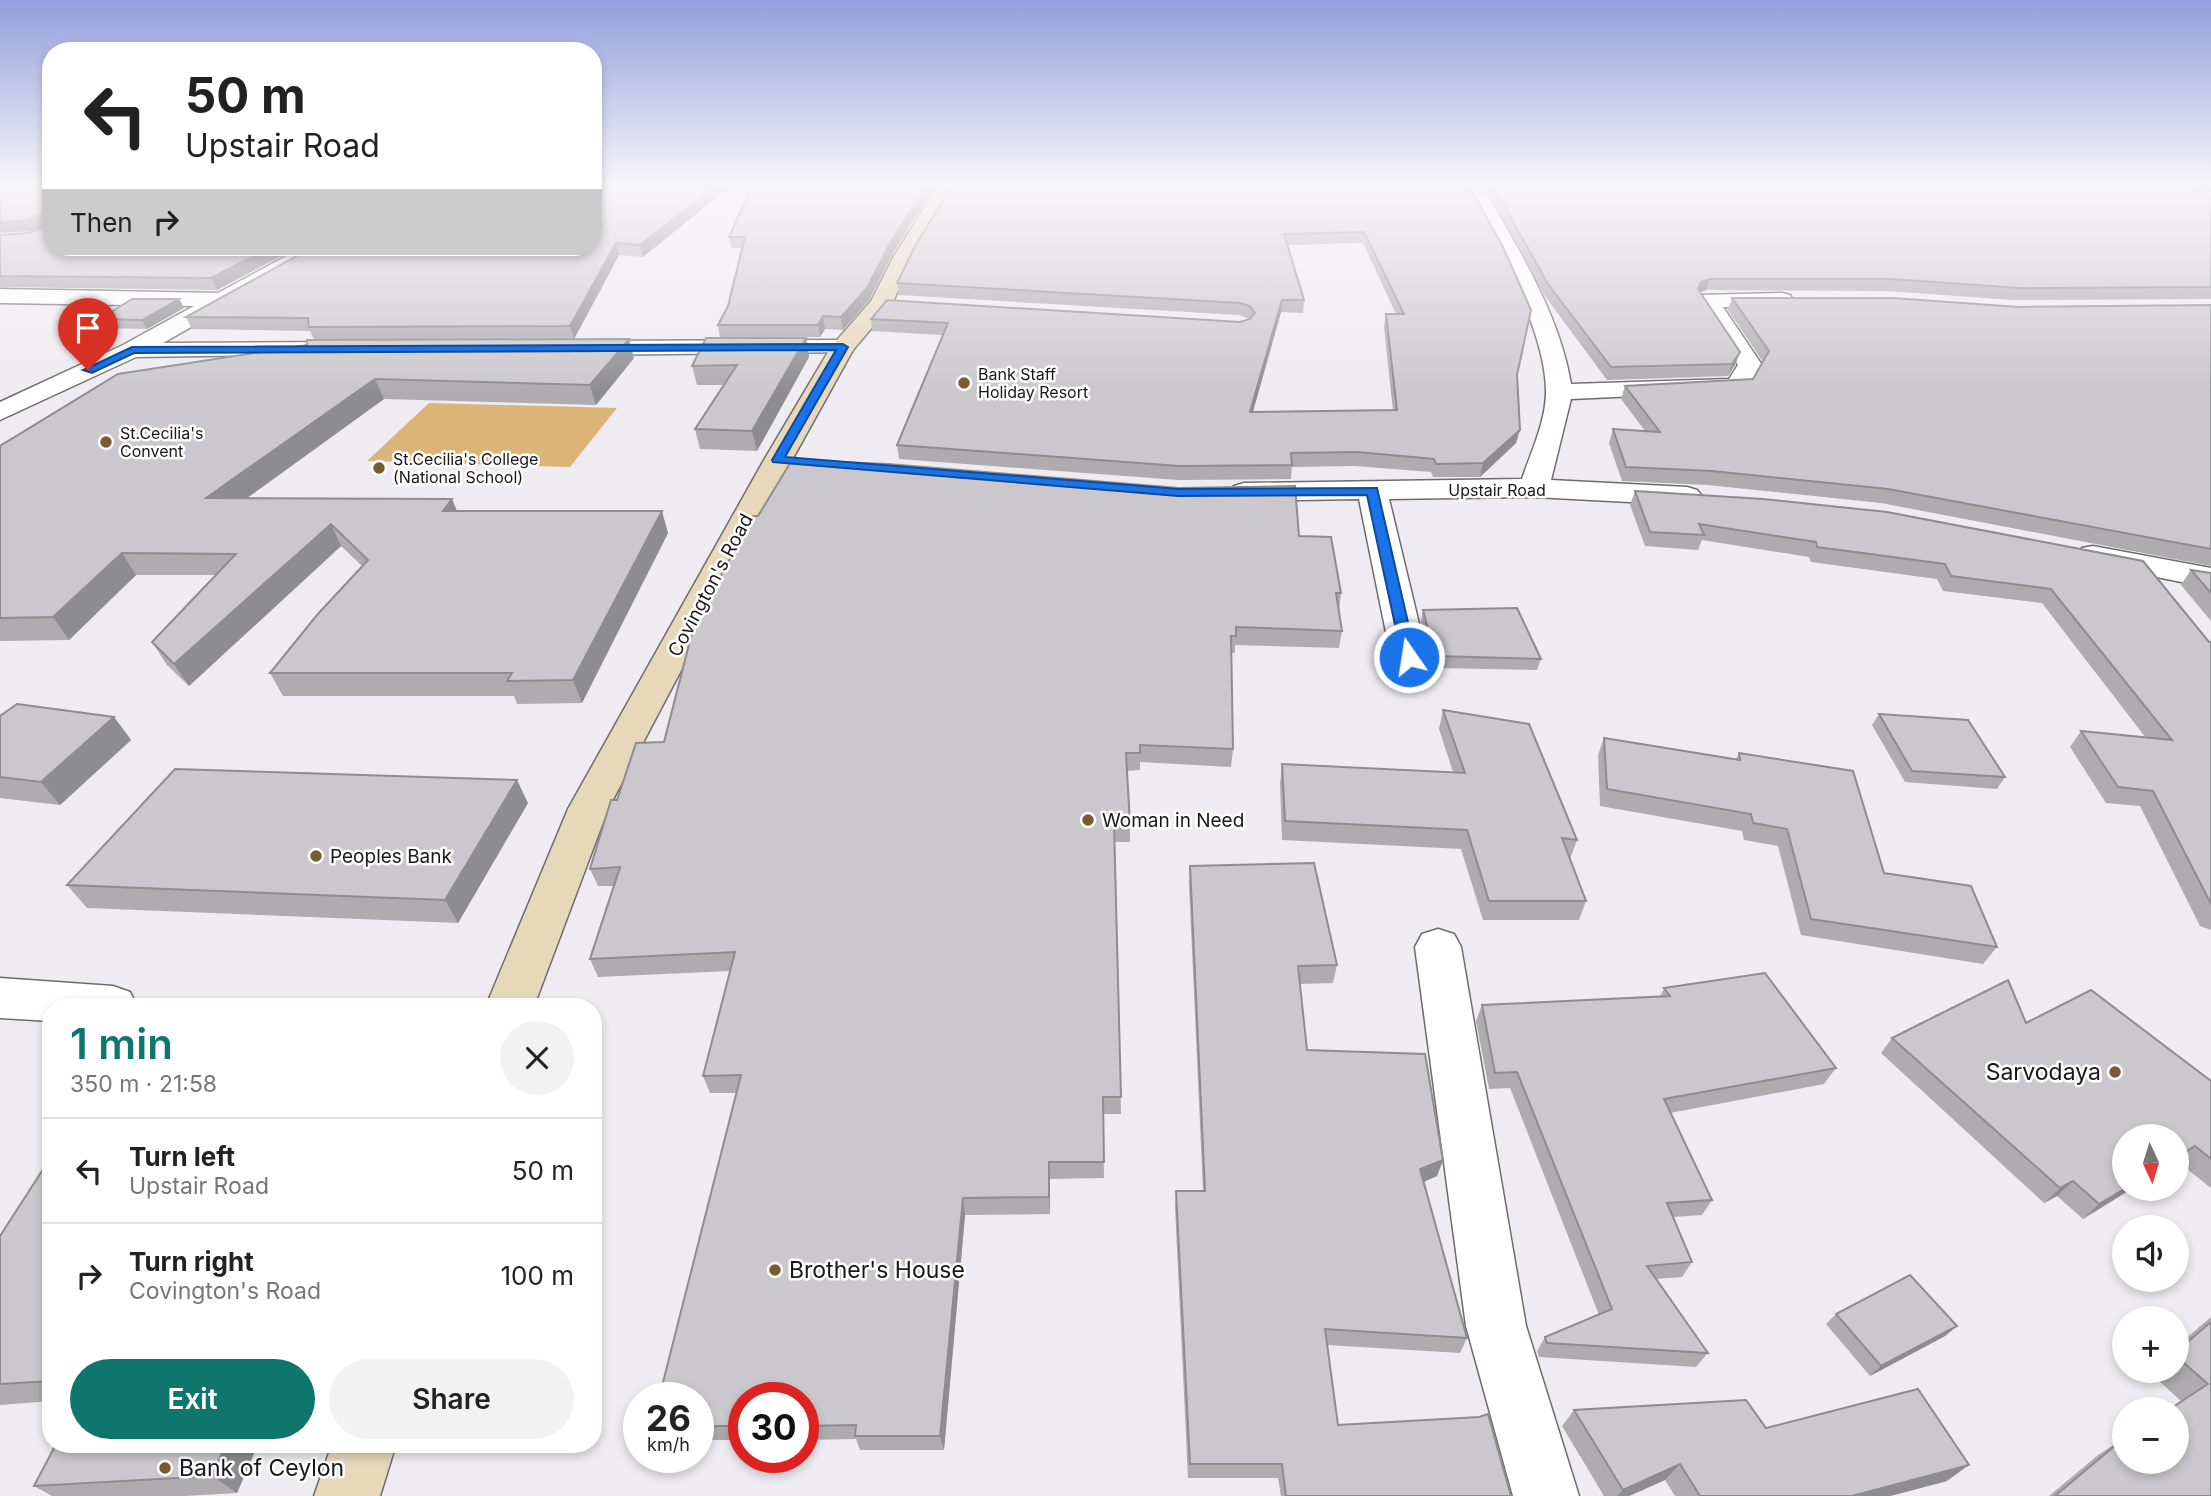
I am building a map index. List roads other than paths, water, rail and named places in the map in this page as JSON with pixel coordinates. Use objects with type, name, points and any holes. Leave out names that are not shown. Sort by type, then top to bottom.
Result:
[{"type":"main road","name":"Covington's Road","points":[[513,998],[588,809],[791,461],[843,347],[895,304],[905,254]]},
{"type":"main road","points":[[347,1496],[361,1453]]},
{"type":"street","points":[[1511,254],[1549,342],[1559,392],[1534,488]]},
{"type":"street","points":[[0,412],[132,350],[301,256]]},
{"type":"street","points":[[0,296],[222,300]]},
{"type":"street","points":[[1559,392],[1737,386],[1750,365],[1707,300],[1804,300]]},
{"type":"street","points":[[550,348],[843,347]]},
{"type":"street","points":[[132,350],[355,349]]},
{"type":"street","name":"Upstair Road","points":[[1220,492],[1534,488],[1720,499]]},
{"type":"street","points":[[1372,491],[1409,657]]},
{"type":"street","points":[[2065,549],[2211,578]]},
{"type":"street","points":[[2144,564],[2177,606]]},
{"type":"street","points":[[1437,947],[1496,1326],[1546,1496]]},
{"type":"street","points":[[0,998],[42,1001]]},
{"type":"place","name":"Bank Staff Holiday Resort","points":[[964,383]]},
{"type":"place","name":"St.Cecilia's Convent","points":[[106,442]]},
{"type":"place","name":"St.Cecilia's College (National School)","points":[[379,468]]},
{"type":"place","name":"Woman in Need","points":[[1088,820]]},
{"type":"place","name":"Peoples Bank","points":[[316,856]]},
{"type":"place","name":"Sarvodaya","points":[[2115,1072]]},
{"type":"place","name":"Brother's House","points":[[775,1270]]},
{"type":"place","name":"Bank of Ceylon","points":[[165,1468]]}]
